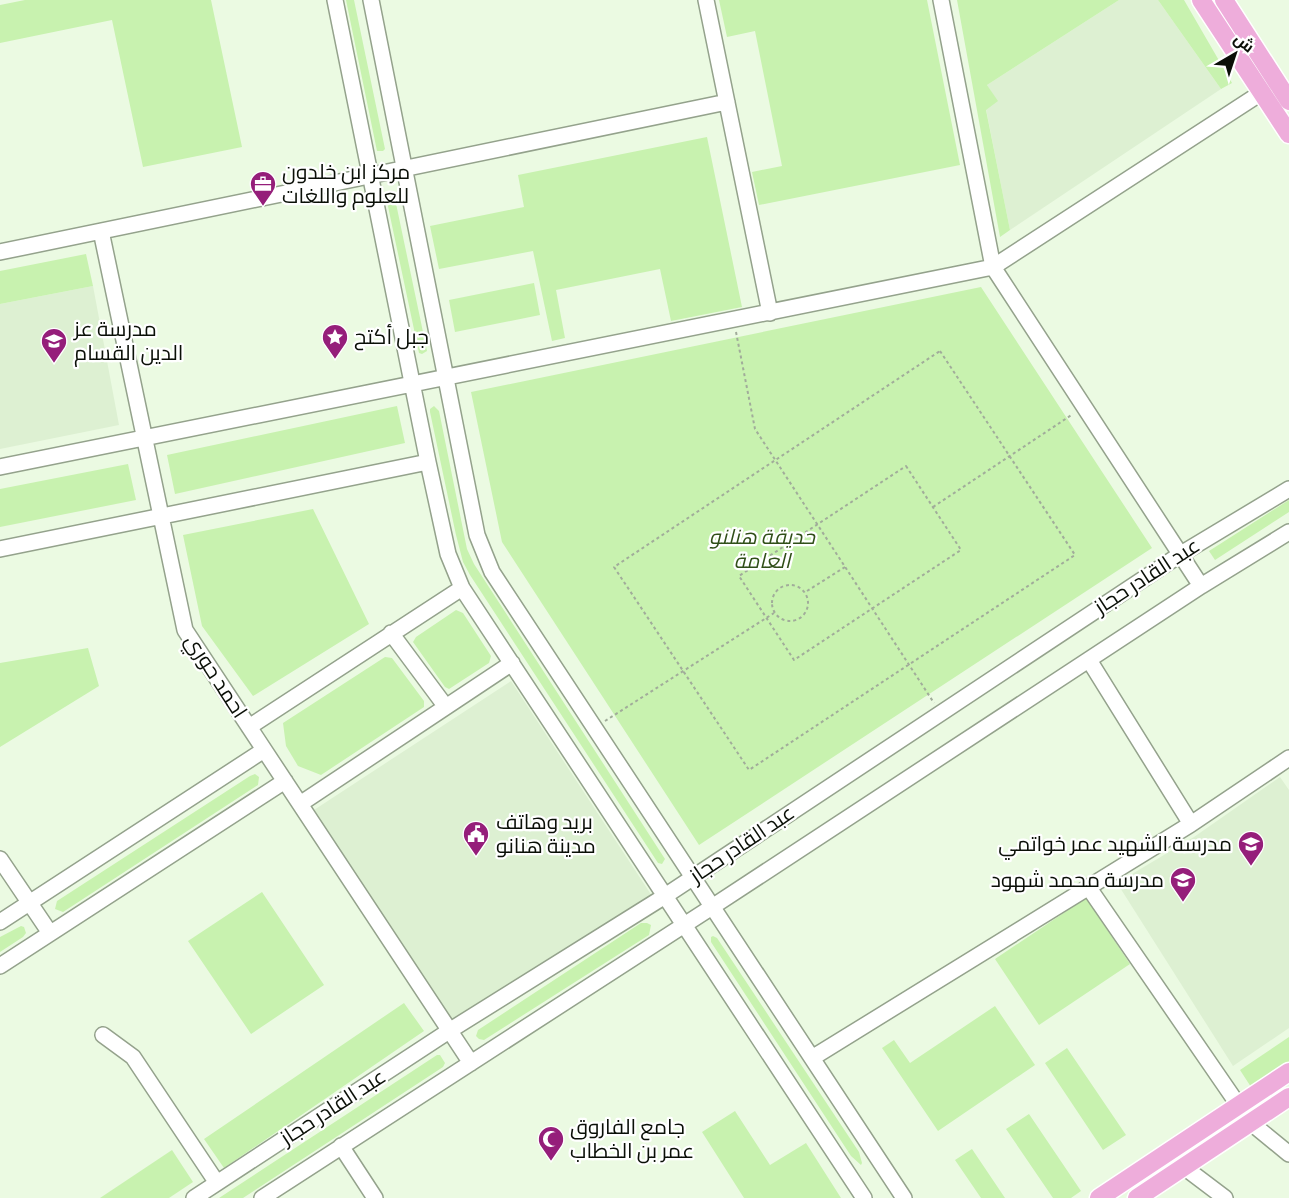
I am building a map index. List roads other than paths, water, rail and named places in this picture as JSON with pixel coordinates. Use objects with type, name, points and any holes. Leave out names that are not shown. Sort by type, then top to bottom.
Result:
[{"type":"main road","points":[[1201,0],[1270,87],[1289,100]]},
{"type":"main road","points":[[1224,0],[1270,87],[1289,134]]},
{"type":"main road","points":[[1099,1198],[1289,1072]]},
{"type":"main road","points":[[1137,1198],[1289,1097]]},
{"type":"street","points":[[334,0],[448,554],[462,588],[864,1198]]},
{"type":"street","points":[[371,0],[477,535],[492,572],[904,1198]]},
{"type":"street","points":[[706,0],[770,313]]},
{"type":"street","points":[[941,0],[993,267],[1201,586]]},
{"type":"street","points":[[0,467],[993,267],[1270,87]]},
{"type":"street","points":[[0,252],[727,102]]},
{"type":"street","name":"احمد حوري","points":[[100,231],[185,630],[471,1063]]},
{"type":"street","points":[[0,549],[428,462]]},
{"type":"street","name":"عبد القادر حجاز","points":[[194,1198],[449,1031],[665,896],[1181,554],[1289,489]]},
{"type":"street","name":"عبد القادر حجاز","points":[[262,1198],[685,925],[1201,586],[1289,532]]},
{"type":"street","points":[[249,727],[462,588]]},
{"type":"street","points":[[391,633],[446,707]]},
{"type":"street","points":[[1089,660],[1191,824]]},
{"type":"street","points":[[300,804],[512,663]]},
{"type":"street","points":[[0,922],[264,750]]},
{"type":"street","points":[[812,1058],[1089,888],[1288,761]]},
{"type":"street","points":[[0,966],[285,781]]},
{"type":"street","points":[[0,859],[50,933]]},
{"type":"street","points":[[1089,888],[1250,1122],[1289,1154]]},
{"type":"street","points":[[103,1035],[133,1057],[217,1183]]},
{"type":"street","points":[[341,1146],[375,1198]]},
{"type":"street","points":[[1184,1167],[1225,1198]]},
{"type":"place","name":"مركز ابن خلدون للعلوم واللغات","points":[[263,207]]},
{"type":"place","name":"جبل أكتح","points":[[335,360]]},
{"type":"place","name":"مدرسة عز الدين القسام","points":[[54,364]]},
{"type":"place","name":"بريد وهاتف مدينة هنانو","points":[[476,857]]},
{"type":"place","name":"مدرسة الشهيد عمر خواتمي","points":[[1251,867]]},
{"type":"place","name":"مدرسة محمد شهود","points":[[1183,903]]},
{"type":"place","name":"جامع الفاروق عمر بن الخطاب","points":[[551,1162]]},
{"type":"park label","name":"حديقة هنلنو العامة","points":[[762,549]]}]
